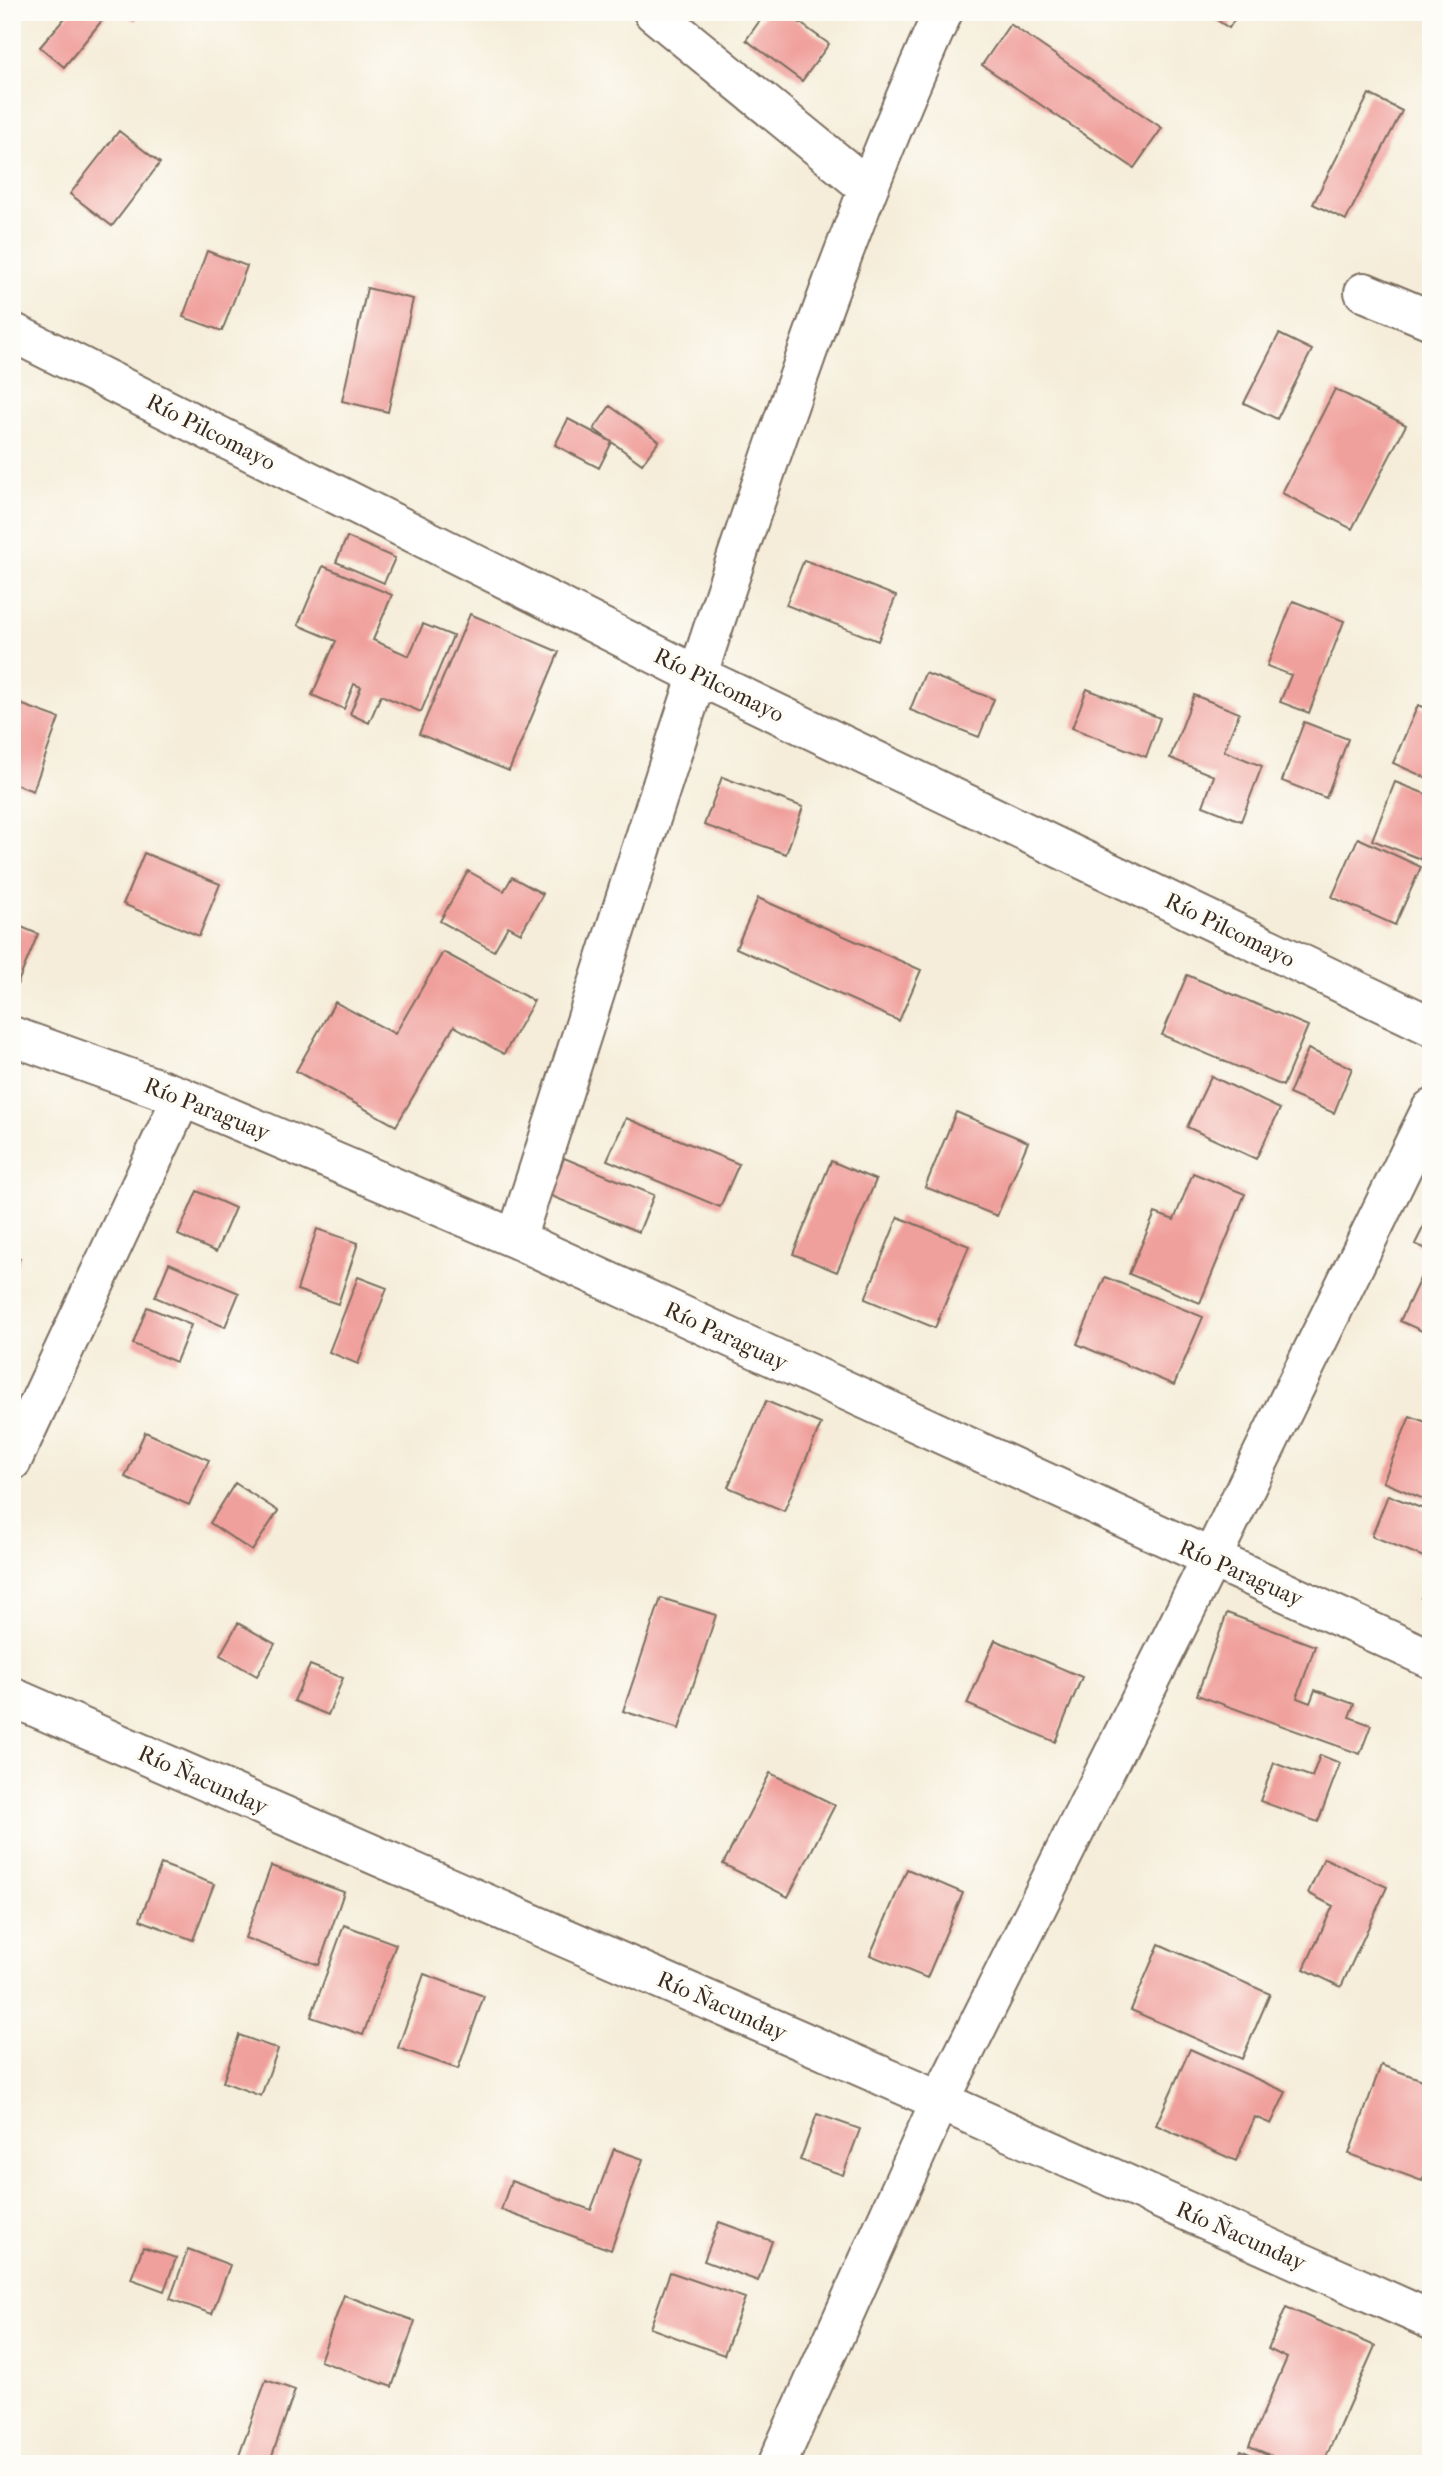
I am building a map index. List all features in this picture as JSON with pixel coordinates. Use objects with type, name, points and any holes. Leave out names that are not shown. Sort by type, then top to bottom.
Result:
[{"type":"street","points":[[653,12],[867,187]]},
{"type":"street","points":[[516,1239],[697,675],[789,402],[867,187],[943,12]]},
{"type":"street","points":[[1364,292],[1431,320]]},
{"type":"street","name":"Río Pilcomayo","points":[[12,332],[697,675],[1431,1026]]},
{"type":"street","name":"Río Paraguay","points":[[12,1036],[182,1097],[516,1239],[1431,1659]]},
{"type":"street","points":[[12,1461],[182,1097]]},
{"type":"street","points":[[777,2464],[940,2101],[1211,1559],[1431,1109]]},
{"type":"street","name":"Río Ñacunday","points":[[12,1697],[940,2101],[1431,2320]]},
{"type":"building","points":[[70,12],[109,12],[64,67],[40,47]]},
{"type":"building","points":[[124,12],[142,12],[134,21]]},
{"type":"building","points":[[766,12],[785,12],[829,44],[802,81],[746,40]]},
{"type":"building","points":[[1205,12],[1239,12],[1229,28]]},
{"type":"building","points":[[1010,24],[1162,128],[1134,168],[982,65]]},
{"type":"building","points":[[1369,94],[1402,111],[1346,220],[1313,204]]},
{"type":"building","points":[[119,131],[160,163],[112,226],[70,194]]},
{"type":"building","points":[[207,251],[247,266],[222,331],[183,317]]},
{"type":"building","points":[[367,288],[413,299],[388,412],[342,401]]},
{"type":"building","points":[[1279,334],[1312,350],[1277,419],[1244,403]]},
{"type":"building","points":[[1335,389],[1406,425],[1352,529],[1282,493]]},
{"type":"building","points":[[610,406],[659,441],[642,464],[594,429]]},
{"type":"building","points":[[568,419],[612,442],[599,468],[555,445]]},
{"type":"building","points":[[347,537],[395,558],[384,583],[336,562]]},
{"type":"building","points":[[804,560],[896,596],[878,641],[786,605]]},
{"type":"building","points":[[323,566],[392,595],[373,640],[409,656],[423,624],[453,636],[421,712],[381,695],[369,723],[350,714],[361,687],[354,684],[344,709],[312,695],[336,641],[298,625]]},
{"type":"building","points":[[1293,601],[1344,621],[1309,713],[1280,702],[1291,675],[1267,666]]},
{"type":"building","points":[[470,614],[559,652],[509,771],[419,734]]},
{"type":"building","points":[[925,673],[994,699],[979,737],[910,710]]},
{"type":"building","points":[[1087,689],[1160,718],[1146,757],[1072,728]]},
{"type":"building","points":[[1194,695],[1239,713],[1224,751],[1262,766],[1241,821],[1203,806],[1214,776],[1170,758]]},
{"type":"building","points":[[12,701],[59,718],[33,791],[12,783]]},
{"type":"building","points":[[1418,705],[1431,711],[1431,780],[1393,763]]},
{"type":"building","points":[[1304,722],[1348,739],[1326,798],[1282,781]]},
{"type":"building","points":[[722,777],[803,807],[786,854],[704,825]]},
{"type":"building","points":[[1395,782],[1431,796],[1431,863],[1372,840]]},
{"type":"building","points":[[1358,838],[1421,867],[1395,925],[1332,897]]},
{"type":"building","points":[[144,853],[220,884],[199,936],[123,904]]},
{"type":"building","points":[[468,871],[504,891],[512,877],[543,894],[521,933],[508,926],[494,951],[440,921]]},
{"type":"building","points":[[758,898],[921,970],[899,1021],[736,948]]},
{"type":"building","points":[[12,923],[38,934],[16,987],[12,986]]},
{"type":"building","points":[[443,952],[534,1001],[504,1054],[454,1026],[396,1126],[296,1071],[335,1002],[395,1034]]},
{"type":"building","points":[[1187,975],[1308,1026],[1283,1086],[1162,1035]]},
{"type":"building","points":[[1308,1049],[1352,1068],[1334,1113],[1289,1094]]},
{"type":"building","points":[[1211,1076],[1280,1109],[1256,1159],[1187,1127]]},
{"type":"building","points":[[956,1112],[1028,1142],[997,1216],[925,1187]]},
{"type":"building","points":[[626,1118],[739,1164],[720,1207],[607,1160]]},
{"type":"building","points":[[564,1158],[654,1195],[639,1232],[549,1195]]},
{"type":"building","points":[[831,1161],[876,1180],[837,1272],[793,1254]]},
{"type":"building","points":[[1193,1173],[1245,1194],[1200,1303],[1129,1274],[1155,1213],[1174,1220]]},
{"type":"building","points":[[197,1191],[235,1208],[216,1252],[178,1235]]},
{"type":"building","points":[[1431,1212],[1431,1251],[1415,1244]]},
{"type":"building","points":[[898,1217],[969,1246],[935,1328],[865,1299]]},
{"type":"building","points":[[317,1229],[358,1243],[338,1304],[297,1290]]},
{"type":"building","points":[[12,1255],[20,1258],[12,1277]]},
{"type":"building","points":[[169,1263],[239,1293],[225,1327],[155,1297]]},
{"type":"building","points":[[1426,1266],[1431,1269],[1431,1335],[1400,1321]]},
{"type":"building","points":[[358,1277],[387,1288],[358,1364],[329,1352]]},
{"type":"building","points":[[1105,1277],[1203,1317],[1174,1385],[1077,1344]]},
{"type":"building","points":[[147,1307],[191,1325],[176,1362],[133,1344]]},
{"type":"building","points":[[766,1401],[821,1424],[784,1511],[728,1487]]},
{"type":"building","points":[[1410,1416],[1431,1424],[1431,1502],[1383,1482]]},
{"type":"building","points":[[145,1432],[209,1460],[189,1505],[125,1477]]},
{"type":"building","points":[[235,1483],[278,1511],[252,1551],[210,1523]]},
{"type":"building","points":[[1388,1495],[1431,1512],[1431,1560],[1372,1536]]},
{"type":"building","points":[[1431,1575],[1431,1602],[1421,1598]]},
{"type":"building","points":[[661,1598],[716,1615],[679,1729],[623,1711]]},
{"type":"building","points":[[1227,1613],[1315,1646],[1297,1698],[1310,1703],[1315,1690],[1354,1704],[1349,1717],[1371,1725],[1360,1754],[1197,1695]]},
{"type":"building","points":[[238,1623],[275,1644],[257,1676],[220,1655]]},
{"type":"building","points":[[995,1640],[1082,1677],[1055,1742],[967,1704]]},
{"type":"building","points":[[310,1665],[343,1678],[328,1715],[294,1701]]},
{"type":"building","points":[[1320,1755],[1340,1763],[1318,1822],[1260,1801],[1274,1763],[1312,1777]]},
{"type":"building","points":[[770,1773],[835,1805],[788,1897],[723,1864]]},
{"type":"building","points":[[1324,1858],[1387,1887],[1341,1987],[1304,1969],[1333,1906],[1308,1893]]},
{"type":"building","points":[[161,1864],[214,1884],[193,1940],[140,1920]]},
{"type":"building","points":[[271,1866],[344,1892],[319,1965],[245,1938]]},
{"type":"building","points":[[907,1869],[963,1893],[927,1978],[870,1955]]},
{"type":"building","points":[[344,1925],[396,1944],[363,2035],[311,2017]]},
{"type":"building","points":[[1159,1944],[1270,1994],[1242,2059],[1131,2010]]},
{"type":"building","points":[[424,1974],[484,1996],[458,2069],[398,2048]]},
{"type":"building","points":[[239,2035],[278,2049],[261,2096],[223,2082]]},
{"type":"building","points":[[1190,2049],[1286,2092],[1271,2124],[1255,2117],[1236,2161],[1156,2125]]},
{"type":"building","points":[[1381,2065],[1431,2083],[1431,2157],[1422,2181],[1349,2154]]},
{"type":"building","points":[[817,2114],[860,2129],[843,2175],[800,2160]]},
{"type":"building","points":[[614,2149],[643,2159],[611,2250],[501,2210],[511,2181],[591,2210]]},
{"type":"building","points":[[719,2222],[772,2241],[758,2281],[704,2261]]},
{"type":"building","points":[[143,2247],[176,2258],[164,2291],[131,2279]]},
{"type":"building","points":[[188,2249],[230,2265],[212,2314],[170,2299]]},
{"type":"building","points":[[670,2272],[745,2298],[724,2355],[650,2328]]},
{"type":"building","points":[[344,2295],[415,2321],[392,2387],[320,2361]]},
{"type":"building","points":[[1286,2307],[1375,2346],[1323,2464],[1290,2464],[1249,2446],[1287,2358],[1268,2349]]},
{"type":"building","points":[[266,2380],[295,2390],[269,2464],[236,2464]]},
{"type":"building","points":[[1241,2450],[1272,2464],[1235,2464]]}]
